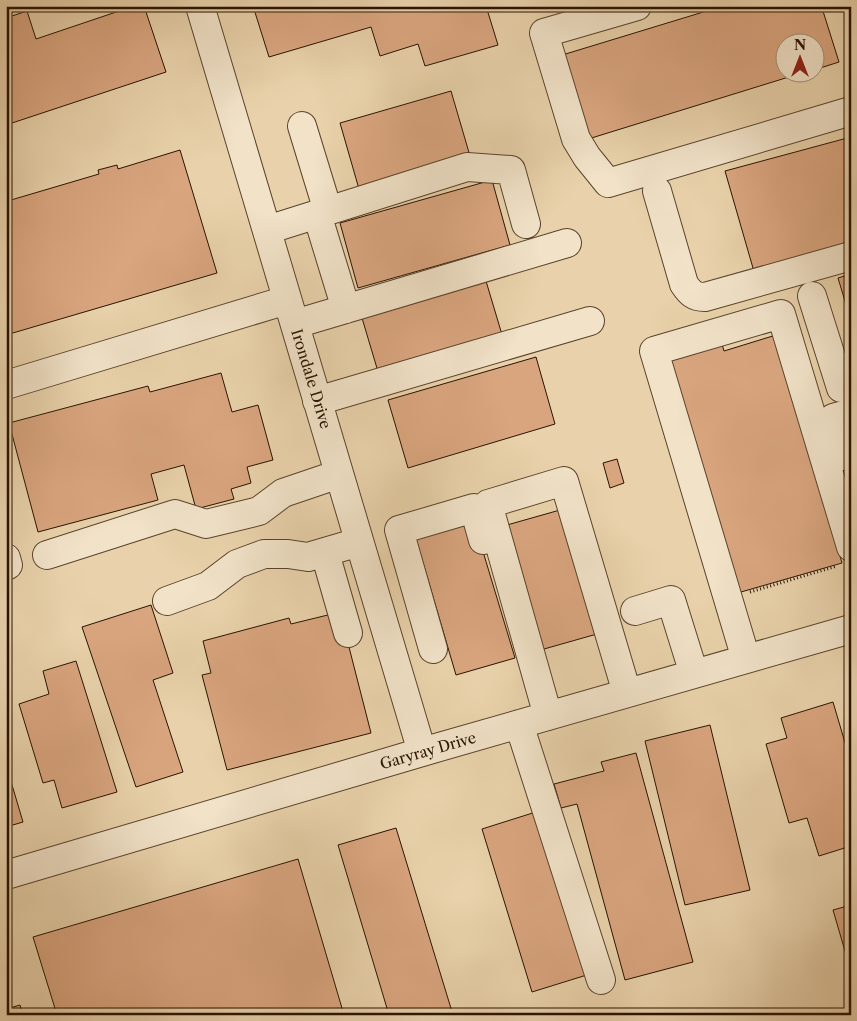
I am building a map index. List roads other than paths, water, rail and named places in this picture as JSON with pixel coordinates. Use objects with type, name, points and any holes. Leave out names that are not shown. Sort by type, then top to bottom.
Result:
[{"type":"street","name":"Irondale Drive","points":[[200,6],[422,752]]},
{"type":"street","points":[[637,6],[544,33],[576,139],[587,157],[608,183],[851,111]]},
{"type":"street","points":[[302,126],[346,309]]},
{"type":"street","points":[[266,230],[467,167],[511,170],[526,224]]},
{"type":"street","points":[[657,191],[684,284],[690,293],[698,297],[705,297],[851,256]]},
{"type":"street","points":[[6,385],[291,312],[346,309],[567,243]]},
{"type":"street","points":[[812,296],[841,388],[851,386]]},
{"type":"street","points":[[746,659],[654,351],[781,314],[846,556]]},
{"type":"street","points":[[318,401],[590,321]]},
{"type":"street","points":[[851,412],[833,418],[832,428],[851,498]]},
{"type":"street","points":[[47,555],[175,514],[206,524],[259,511],[283,493],[339,474]]},
{"type":"street","points":[[548,716],[488,504],[564,481],[627,693]]},
{"type":"street","points":[[433,650],[399,530],[474,508],[509,628]]},
{"type":"street","points":[[166,601],[208,586],[237,564],[264,554],[288,554],[308,557],[325,553],[404,548]]},
{"type":"street","points":[[325,553],[348,633]]},
{"type":"street","points":[[6,558],[8,565],[6,566]]},
{"type":"street","points":[[635,611],[671,600],[694,674]]},
{"type":"street","points":[[386,633],[425,621]]},
{"type":"street","name":"Garyray Drive","points":[[6,875],[422,752],[851,629]]},
{"type":"street","points":[[519,724],[601,980]]}]
